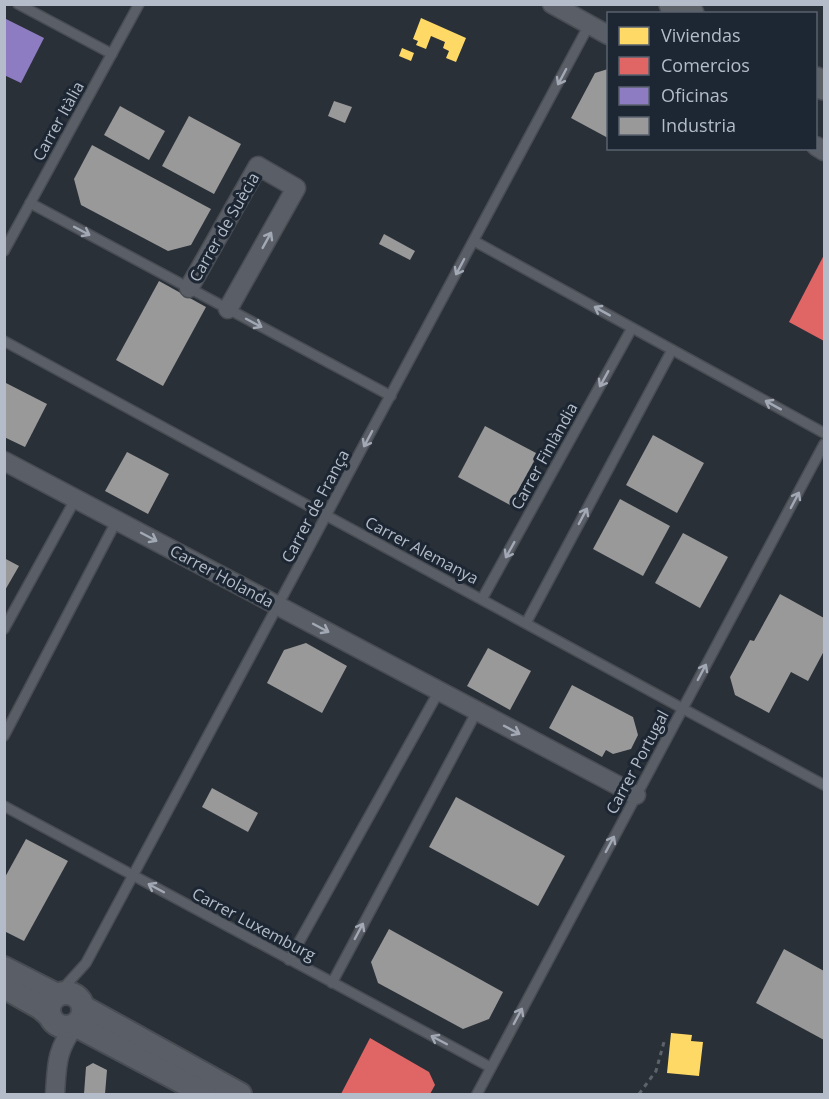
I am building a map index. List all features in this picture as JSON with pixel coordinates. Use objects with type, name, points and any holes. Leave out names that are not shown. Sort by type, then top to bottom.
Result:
[{"type":"main road","points":[[673,4],[687,12]]},
{"type":"street","points":[[552,4],[607,34]]},
{"type":"street","name":"Carrer de Suècia","points":[[189,288],[258,166],[296,188],[228,309]]},
{"type":"street","name":"Carrer Holanda","points":[[4,461],[636,795]]},
{"type":"street","points":[[4,968],[53,1006]]},
{"type":"street","points":[[4,987],[41,1008],[53,1006]]},
{"type":"street","points":[[55,1095],[57,1058],[61,1046],[79,1016],[78,998],[73,994],[62,993],[53,1006],[53,1022],[63,1027],[79,1016]]},
{"type":"street","points":[[79,1016],[205,1095]]},
{"type":"street","points":[[79,1016],[240,1095]]},
{"type":"lane","points":[[18,4],[112,54]]},
{"type":"lane","name":"Carrer Itàlia","points":[[4,251],[139,4]]},
{"type":"lane","name":"Carrer de França","points":[[53,1006],[86,963],[589,25]]},
{"type":"lane","name":"Carrer de Suècia","points":[[30,203],[391,396]]},
{"type":"lane","points":[[474,241],[825,433]]},
{"type":"lane","name":"Carrer Finlàndia","points":[[482,599],[632,328]]},
{"type":"lane","name":"Carrer Alemanya","points":[[4,341],[825,785]]},
{"type":"lane","points":[[526,623],[672,350]]},
{"type":"lane","name":"Carrer Portugal","points":[[477,1095],[825,444]]},
{"type":"lane","points":[[4,629],[76,498]]},
{"type":"lane","points":[[4,736],[117,520]]},
{"type":"lane","points":[[289,960],[439,691]]},
{"type":"lane","points":[[332,983],[477,711]]},
{"type":"lane","name":"Carrer Luxemburg","points":[[4,806],[490,1067]]},
{"type":"path","points":[[639,1095],[656,1071],[664,1042]]},
{"type":"building: Viviendas","points":[[421,18],[466,38],[456,62],[446,58],[449,51],[443,48],[445,42],[431,36],[426,49],[416,45],[418,41],[413,39]]},
{"type":"building: Viviendas","points":[[402,48],[414,53],[411,61],[399,56]]},
{"type":"building: Viviendas","points":[[671,1033],[692,1035],[691,1041],[703,1042],[699,1076],[667,1073]]},
{"type":"building: Comercios","points":[[824,255],[824,341],[789,322]]},
{"type":"building: Comercios","points":[[370,1038],[429,1072],[435,1085],[430,1094],[341,1094]]},
{"type":"building: Oficinas","points":[[6,19],[44,38],[21,83],[4,75],[4,22]]},
{"type":"building: Industria","points":[[607,69],[607,137],[571,118],[595,73]]},
{"type":"building: Industria","points":[[334,101],[352,107],[345,123],[328,116]]},
{"type":"building: Industria","points":[[120,106],[165,131],[149,160],[104,135]]},
{"type":"building: Industria","points":[[189,116],[241,144],[214,194],[162,166]]},
{"type":"building: Industria","points":[[92,145],[211,209],[191,245],[168,251],[81,205],[74,179]]},
{"type":"building: Industria","points":[[384,234],[415,251],[410,260],[379,244]]},
{"type":"building: Industria","points":[[159,281],[206,307],[163,386],[116,360]]},
{"type":"building: Industria","points":[[4,382],[47,404],[25,447],[4,437]]},
{"type":"building: Industria","points":[[485,426],[538,454],[510,505],[458,477]]},
{"type":"building: Industria","points":[[653,435],[704,463],[677,513],[626,485]]},
{"type":"building: Industria","points":[[127,452],[169,474],[148,514],[105,491]]},
{"type":"building: Industria","points":[[620,499],[670,526],[643,576],[593,549]]},
{"type":"building: Industria","points":[[683,533],[728,557],[700,608],[655,583]]},
{"type":"building: Industria","points":[[4,558],[19,566],[4,592]]},
{"type":"building: Industria","points":[[780,594],[824,618],[824,651],[808,681],[791,672],[769,713],[735,695],[730,677],[750,640],[754,641]]},
{"type":"building: Industria","points":[[306,643],[347,666],[322,713],[267,683],[284,650]]},
{"type":"building: Industria","points":[[488,648],[531,671],[510,710],[467,686]]},
{"type":"building: Industria","points":[[572,685],[633,717],[638,735],[631,749],[613,754],[606,750],[602,757],[549,728]]},
{"type":"building: Industria","points":[[212,788],[258,813],[248,832],[202,807]]},
{"type":"building: Industria","points":[[456,797],[565,856],[538,906],[429,847]]},
{"type":"building: Industria","points":[[26,839],[68,861],[24,941],[4,931],[4,879]]},
{"type":"building: Industria","points":[[389,929],[503,992],[489,1019],[463,1029],[378,983],[371,962]]},
{"type":"building: Industria","points":[[784,949],[824,971],[824,1040],[756,1003]]},
{"type":"building: Industria","points":[[93,1063],[107,1070],[105,1094],[84,1094],[86,1067]]}]
